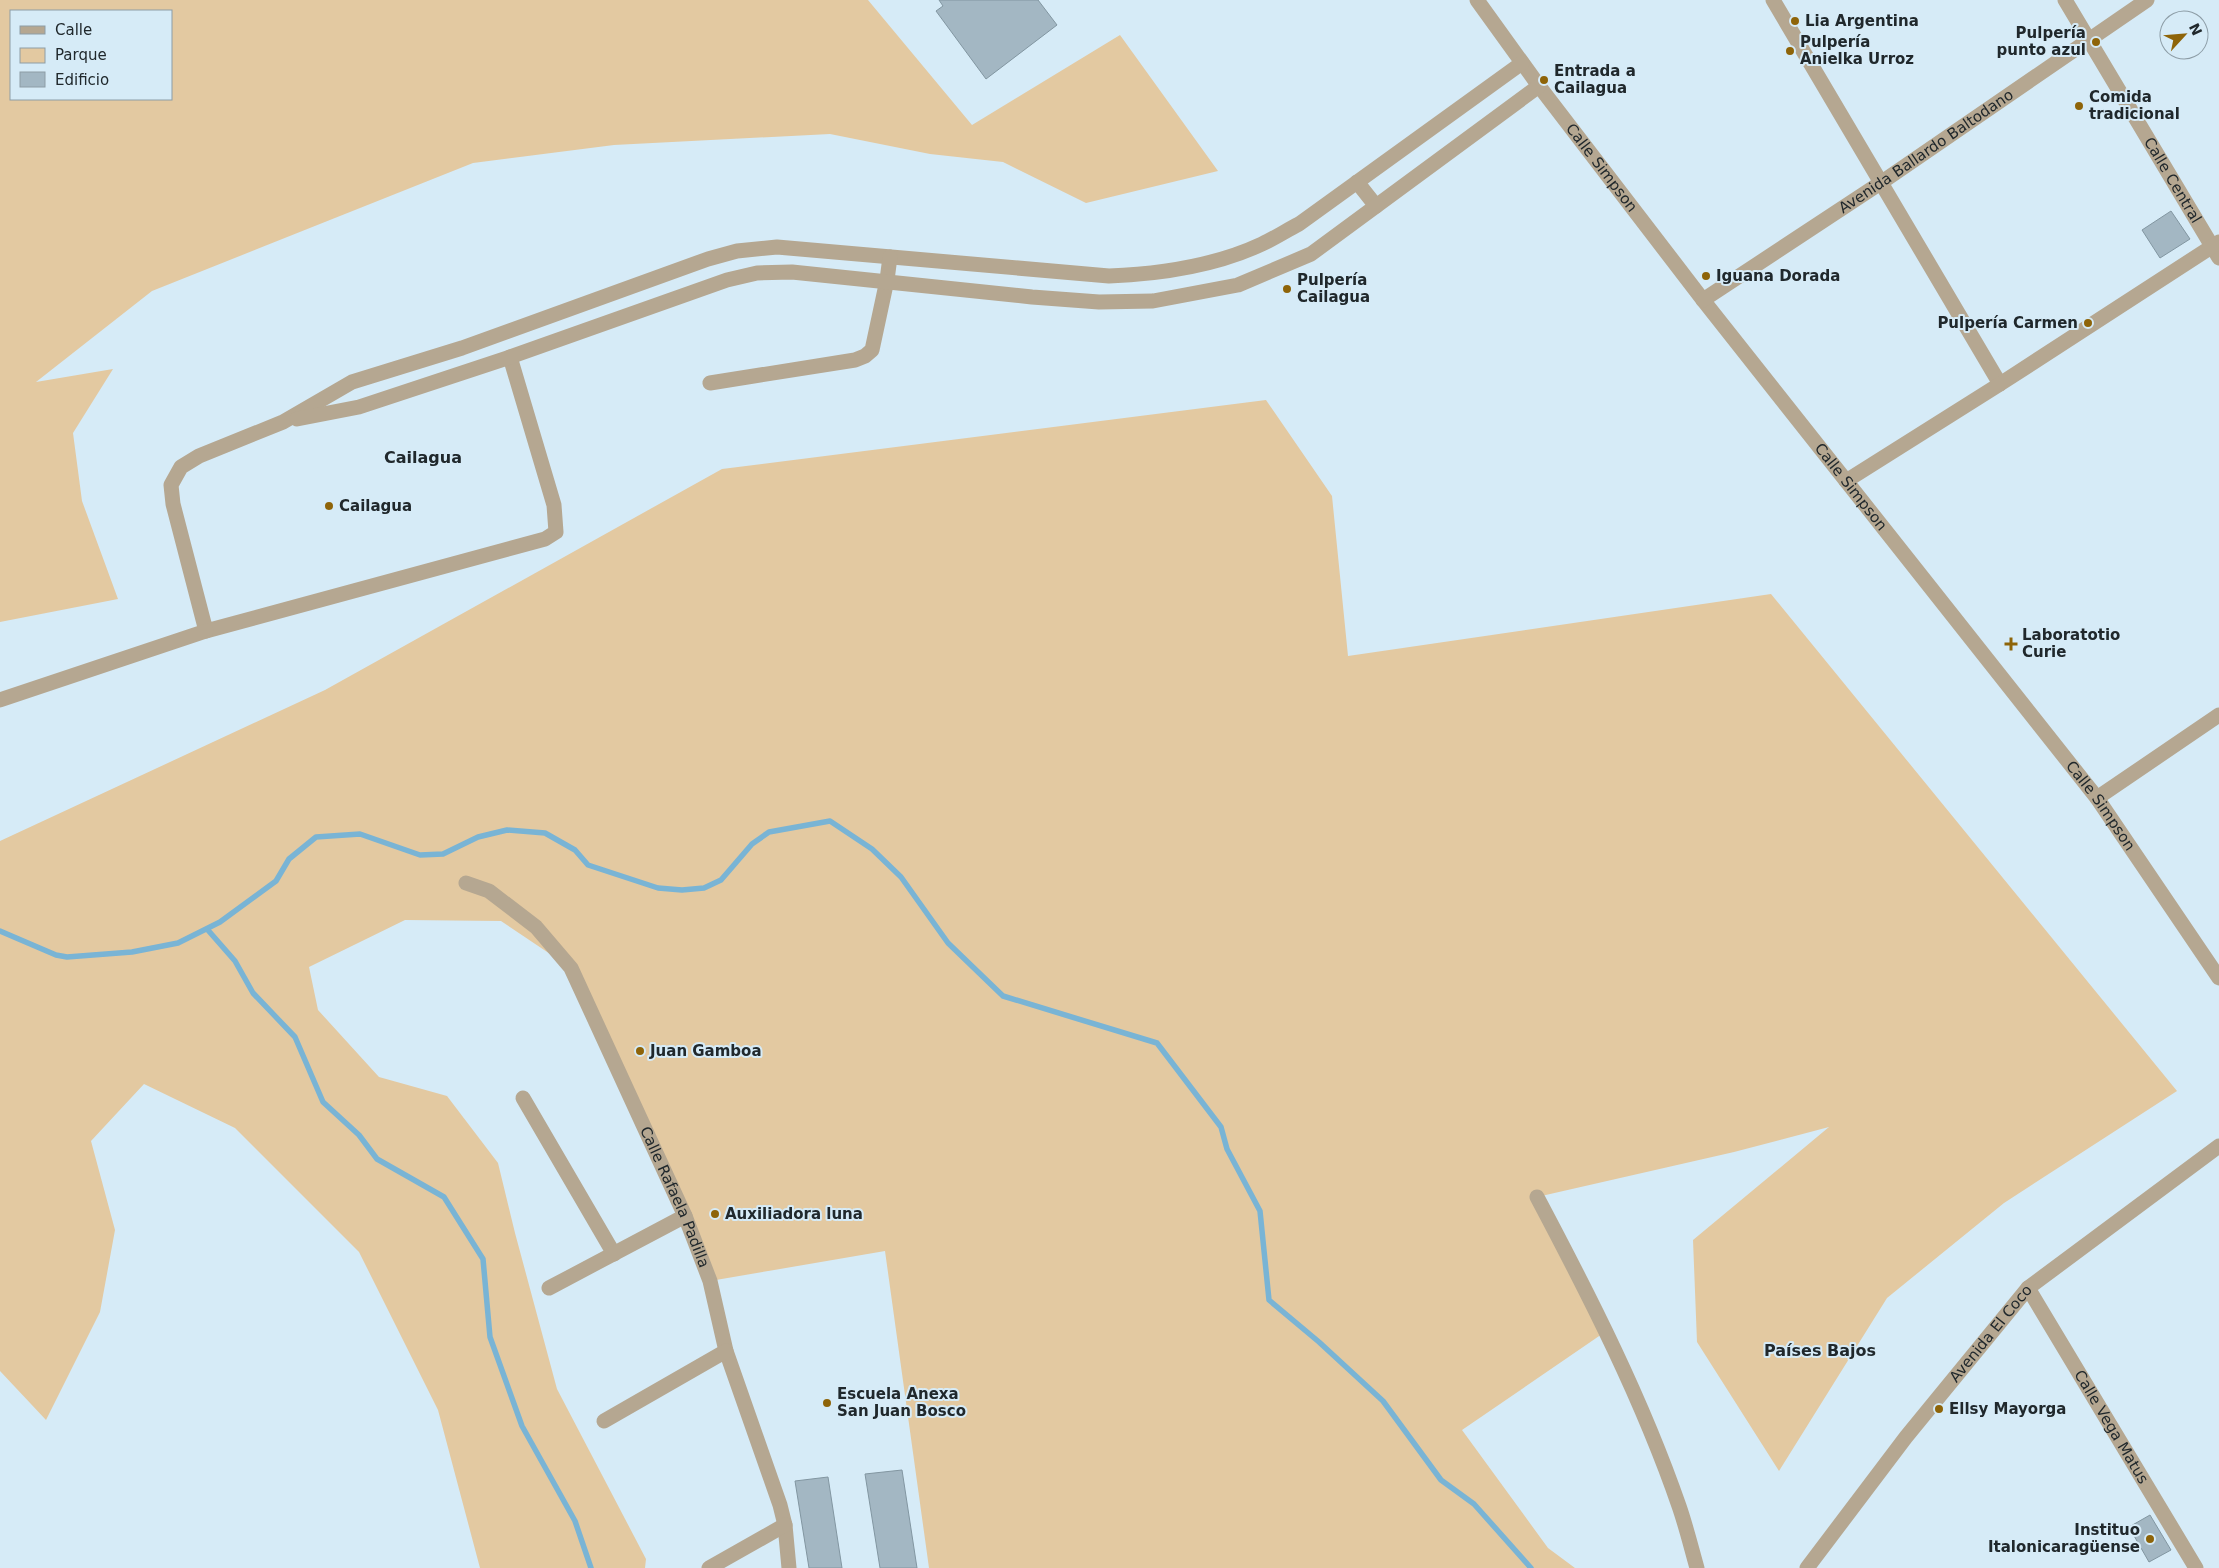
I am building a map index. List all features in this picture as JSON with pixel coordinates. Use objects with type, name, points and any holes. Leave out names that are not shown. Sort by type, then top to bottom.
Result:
[{"type":"street","name":"Calle Simpson","points":[[1477,0],[1539,86],[1703,300],[2097,798],[2219,978]]},
{"type":"street","points":[[1773,0],[2000,384]]},
{"type":"street","name":"Calle Central","points":[[2064,0],[2217,249]]},
{"type":"street","name":"Avenida Ballardo Baltodano","points":[[1703,300],[1882,182],[2147,0]]},
{"type":"street","points":[[206,631],[173,504],[171,485],[181,466],[199,456],[283,422],[352,382],[462,348],[708,259],[737,251],[777,247],[1109,276],[1149,274],[1200,264],[1262,244],[1300,224],[1522,63]]},
{"type":"street","points":[[283,422],[359,407],[510,357],[698,289],[757,274],[792,272],[887,280],[1032,297],[1099,302],[1153,301],[1185,297],[1238,285],[1303,257],[1376,206],[1539,86]]},
{"type":"street","points":[[1357,182],[1376,206]]},
{"type":"street","points":[[1846,481],[2217,249]]},
{"type":"street","points":[[710,383],[855,360],[865,356],[872,350],[890,257]]},
{"type":"street","points":[[462,348],[470,370]]},
{"type":"street","points":[[0,700],[206,631],[545,539],[556,532],[554,505],[510,357]]},
{"type":"street","points":[[2097,798],[2219,715]]},
{"type":"street","name":"Calle Rafaela Padilla","points":[[466,883],[489,891],[536,926],[570,968],[685,1216],[710,1281],[726,1351],[780,1505],[785,1525],[790,1568]]},
{"type":"street","points":[[523,1098],[614,1254]]},
{"type":"street","name":"Avenida El Coco","points":[[1807,1568],[1906,1437],[2028,1288],[2219,1146]]},
{"type":"street","points":[[1537,1197],[1582,1282],[1645,1419],[1679,1506],[1697,1568]]},
{"type":"street","points":[[549,1288],[685,1216]]},
{"type":"street","name":"Calle Vega Matus","points":[[2028,1288],[2196,1568]]},
{"type":"street","points":[[604,1421],[726,1351]]},
{"type":"street","points":[[709,1568],[785,1525]]},
{"type":"green space","points":[[0,0],[868,0],[972,125],[1120,35],[1218,171],[1086,203],[1003,162],[930,154],[830,134],[614,145],[473,163],[152,291],[36,382],[113,369],[73,433],[82,501],[118,599],[0,622]]},
{"type":"green space","points":[[1266,400],[1332,496],[1348,656],[1771,594],[2177,1091],[2004,1203],[1887,1298],[1779,1471],[1697,1342],[1693,1240],[1829,1127],[1734,1152],[1537,1197],[1605,1332],[1462,1430],[1548,1548],[1575,1568],[929,1568],[885,1251],[710,1281],[571,968],[501,921],[405,920],[309,967],[318,1010],[379,1077],[447,1096],[498,1163],[557,1389],[646,1559],[645,1568],[480,1568],[438,1410],[359,1252],[235,1128],[144,1084],[91,1141],[115,1230],[100,1312],[46,1420],[0,1371],[0,841],[325,690],[722,469]]},
{"type":"building","points":[[939,0],[1038,0],[1057,25],[986,79],[936,11],[943,6]]},
{"type":"building","points":[[2171,211],[2190,239],[2160,258],[2142,230]]},
{"type":"building","points":[[902,1470],[917,1568],[880,1568],[865,1474]]},
{"type":"building","points":[[828,1477],[842,1568],[809,1568],[795,1481]]},
{"type":"building","name":"Instituo Italonicaragüense","points":[[2150,1515],[2171,1550],[2149,1562],[2129,1527]]},
{"type":"waterway","points":[[0,931],[56,955],[67,957],[132,952],[178,943],[220,922],[276,881],[289,859],[316,837],[360,834],[420,855],[443,854],[478,837],[507,830],[545,833],[575,850],[588,865],[658,888],[682,890],[704,888],[721,880],[752,844],[769,832],[830,821],[872,849],[901,877],[948,943],[1003,996],[1157,1043],[1221,1127],[1227,1149],[1260,1211],[1269,1300],[1319,1342],[1383,1401],[1441,1480],[1474,1504],[1531,1568]]},
{"type":"waterway","points":[[207,929],[235,961],[253,993],[295,1037],[323,1102],[359,1135],[377,1159],[444,1197],[483,1259],[490,1337],[522,1426],[575,1521],[591,1568]]},
{"type":"place","name":"Lia Argentina","points":[[1795,21]]},
{"type":"place","name":"Pulpería punto azul","points":[[2096,42]]},
{"type":"place","name":"Pulpería Anielka Urroz","points":[[1790,51]]},
{"type":"place","name":"Entrada a Cailagua","points":[[1544,80]]},
{"type":"place","name":"Comida tradicional","points":[[2079,106]]},
{"type":"place","name":"Iguana Dorada","points":[[1706,276]]},
{"type":"place","name":"Pulpería Cailagua","points":[[1287,289]]},
{"type":"place","name":"Pulpería Carmen","points":[[2088,323]]},
{"type":"place","name":"Cailagua","points":[[329,506]]},
{"type":"place","name":"Laboratotio Curie","points":[[2011,644]]},
{"type":"place","name":"Juan Gamboa","points":[[640,1051]]},
{"type":"place","name":"Auxiliadora luna","points":[[715,1214]]},
{"type":"place","name":"Escuela Anexa San Juan Bosco","points":[[827,1403]]},
{"type":"place","name":"Ellsy Mayorga","points":[[1939,1409]]},
{"type":"place","name":"Instituo Italonicaragüense","points":[[2150,1539]]},
{"type":"district","name":"Cailagua","points":[[423,457]]},
{"type":"district","name":"Países Bajos","points":[[1820,1350]]}]
